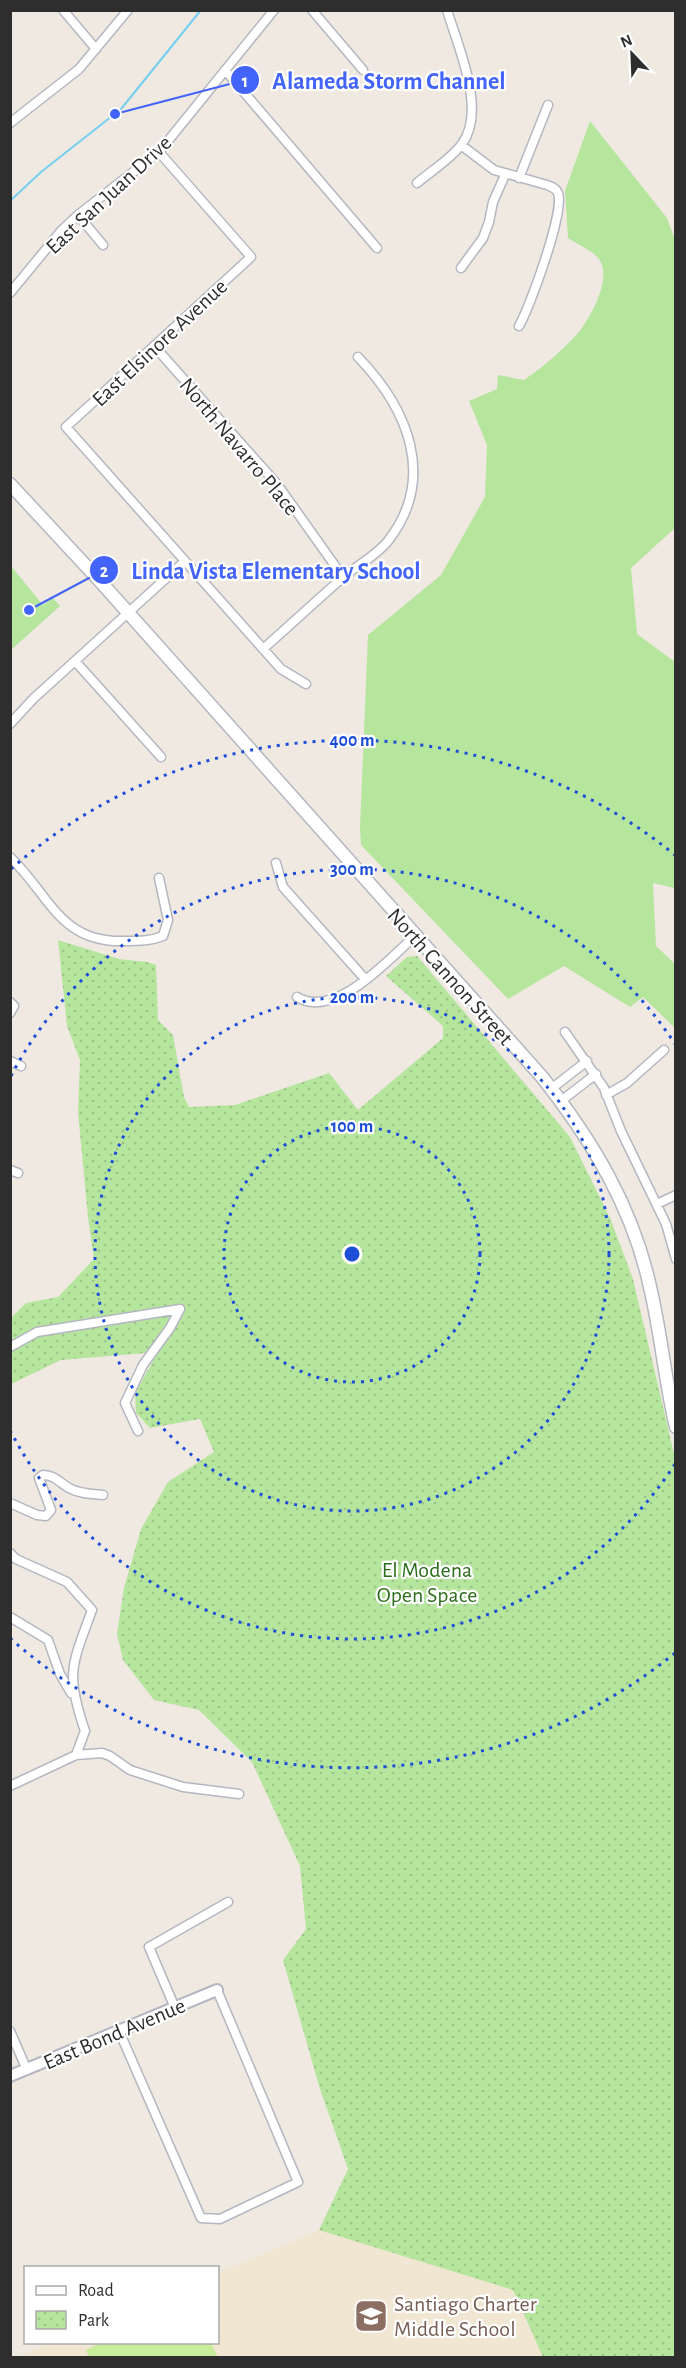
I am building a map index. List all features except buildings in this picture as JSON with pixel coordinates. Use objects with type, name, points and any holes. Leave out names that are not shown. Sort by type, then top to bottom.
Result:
[{"type":"main road","name":"North Cannon Street","points":[[10,484],[128,613],[561,1101],[611,1179],[640,1249],[651,1289],[675,1427]]},
{"type":"street","points":[[63,10],[96,49]]},
{"type":"street","points":[[10,123],[79,69],[128,10]]},
{"type":"street","name":"East San Juan Drive","points":[[10,293],[61,231],[159,152],[274,10]]},
{"type":"street","points":[[312,10],[363,70]]},
{"type":"street","points":[[417,183],[461,145],[469,131],[472,118],[471,90],[447,10]]},
{"type":"street","points":[[225,70],[376,248]]},
{"type":"street","points":[[519,178],[548,105]]},
{"type":"street","points":[[461,145],[482,162],[505,175],[547,185],[555,188],[558,194],[559,204],[555,228],[528,310],[519,326]]},
{"type":"street","name":"East Elsinore Avenue","points":[[159,152],[251,257],[66,428],[184,562]]},
{"type":"street","points":[[461,268],[483,238],[489,222],[492,202],[505,175]]},
{"type":"street","points":[[78,215],[104,245]]},
{"type":"street","name":"North Navarro Place","points":[[155,347],[277,484],[343,578]]},
{"type":"street","points":[[263,650],[343,578],[386,543],[403,518],[413,485],[410,442],[395,403],[376,376],[358,357]]},
{"type":"street","points":[[10,724],[33,699],[184,562],[281,669],[306,684]]},
{"type":"street","points":[[75,661],[161,756]]},
{"type":"street","points":[[10,857],[28,874],[51,908],[72,929],[108,942],[153,940],[163,936],[168,920],[159,878]]},
{"type":"street","points":[[276,863],[283,887],[365,979]]},
{"type":"street","points":[[297,997],[309,1003],[324,1003],[342,996],[415,936]]},
{"type":"street","points":[[565,1032],[596,1074],[657,1204],[668,1230],[675,1259]]},
{"type":"street","points":[[606,1095],[627,1083],[664,1050]]},
{"type":"street","points":[[10,1061],[21,1066]]},
{"type":"street","points":[[551,1089],[587,1061]]},
{"type":"street","points":[[561,1101],[596,1074]]},
{"type":"street","points":[[657,1204],[675,1195]]},
{"type":"street","points":[[10,1347],[37,1332],[180,1309],[170,1328],[143,1365],[126,1403],[138,1431]]},
{"type":"street","points":[[10,1503],[37,1515],[45,1516],[51,1510],[39,1484],[39,1478],[43,1475],[51,1475],[70,1488],[88,1494],[104,1495]]},
{"type":"street","points":[[10,1553],[16,1559],[67,1582],[92,1610],[73,1665],[74,1699]]},
{"type":"street","points":[[10,1617],[48,1640],[60,1674],[74,1699],[85,1731],[76,1755]]},
{"type":"street","points":[[10,1786],[76,1755],[102,1753],[130,1770],[183,1787],[239,1794]]},
{"type":"street","points":[[175,2007],[149,1947],[228,1902]]},
{"type":"street","points":[[119,2031],[201,2218],[220,2218],[298,2182],[217,1990]]},
{"type":"street","name":"East Bond Avenue","points":[[10,2076],[217,1990]]},
{"type":"street","points":[[10,2031],[27,2070]]},
{"type":"shaded area","name":"Santiago Charter Middle School","points":[[319,2230],[513,2290],[543,2357],[16,2358],[49,2344],[219,2344],[219,2273]]},
{"type":"green space","points":[[590,121],[667,218],[675,240],[675,528],[631,568],[637,634],[675,662],[675,888],[653,883],[656,946],[675,964],[675,1028],[643,997],[630,1007],[564,966],[508,999],[361,845],[368,635],[441,575],[485,497],[487,445],[469,401],[497,389],[498,375],[524,380],[547,363],[582,328],[600,294],[603,275],[599,259],[589,250],[568,238],[565,191]]},
{"type":"green space","points":[[11,566],[43,605],[53,598],[60,606],[11,650]]},
{"type":"green space","name":"El Modena Open Space","points":[[58,940],[119,959],[156,965],[158,1020],[173,1035],[184,1097],[189,1107],[235,1105],[329,1073],[358,1110],[443,1038],[443,1026],[386,976],[407,957],[417,956],[570,1137],[610,1218],[633,1279],[675,1458],[675,2357],[543,2357],[513,2290],[319,2230],[348,2169],[320,2089],[283,1960],[306,1929],[300,1866],[252,1762],[199,1710],[154,1700],[123,1660],[117,1634],[124,1588],[141,1529],[168,1482],[214,1452],[200,1419],[150,1428],[136,1413],[135,1393],[158,1352],[61,1360],[11,1384],[10,1319],[26,1303],[58,1297],[94,1259],[78,1112],[80,1060],[67,1026]]},
{"type":"green space","points":[[99,2344],[212,2344],[218,2357],[89,2357],[86,2350]]},
{"type":"waterway","points":[[10,201],[41,172],[121,109],[201,10]]},
{"type":"place","name":"Alameda Storm Channel","points":[[115,114]]},
{"type":"place","name":"Linda Vista Elementary School","points":[[29,610]]},
{"type":"place","name":"Santiago Charter Middle School","points":[[371,2316]]}]
